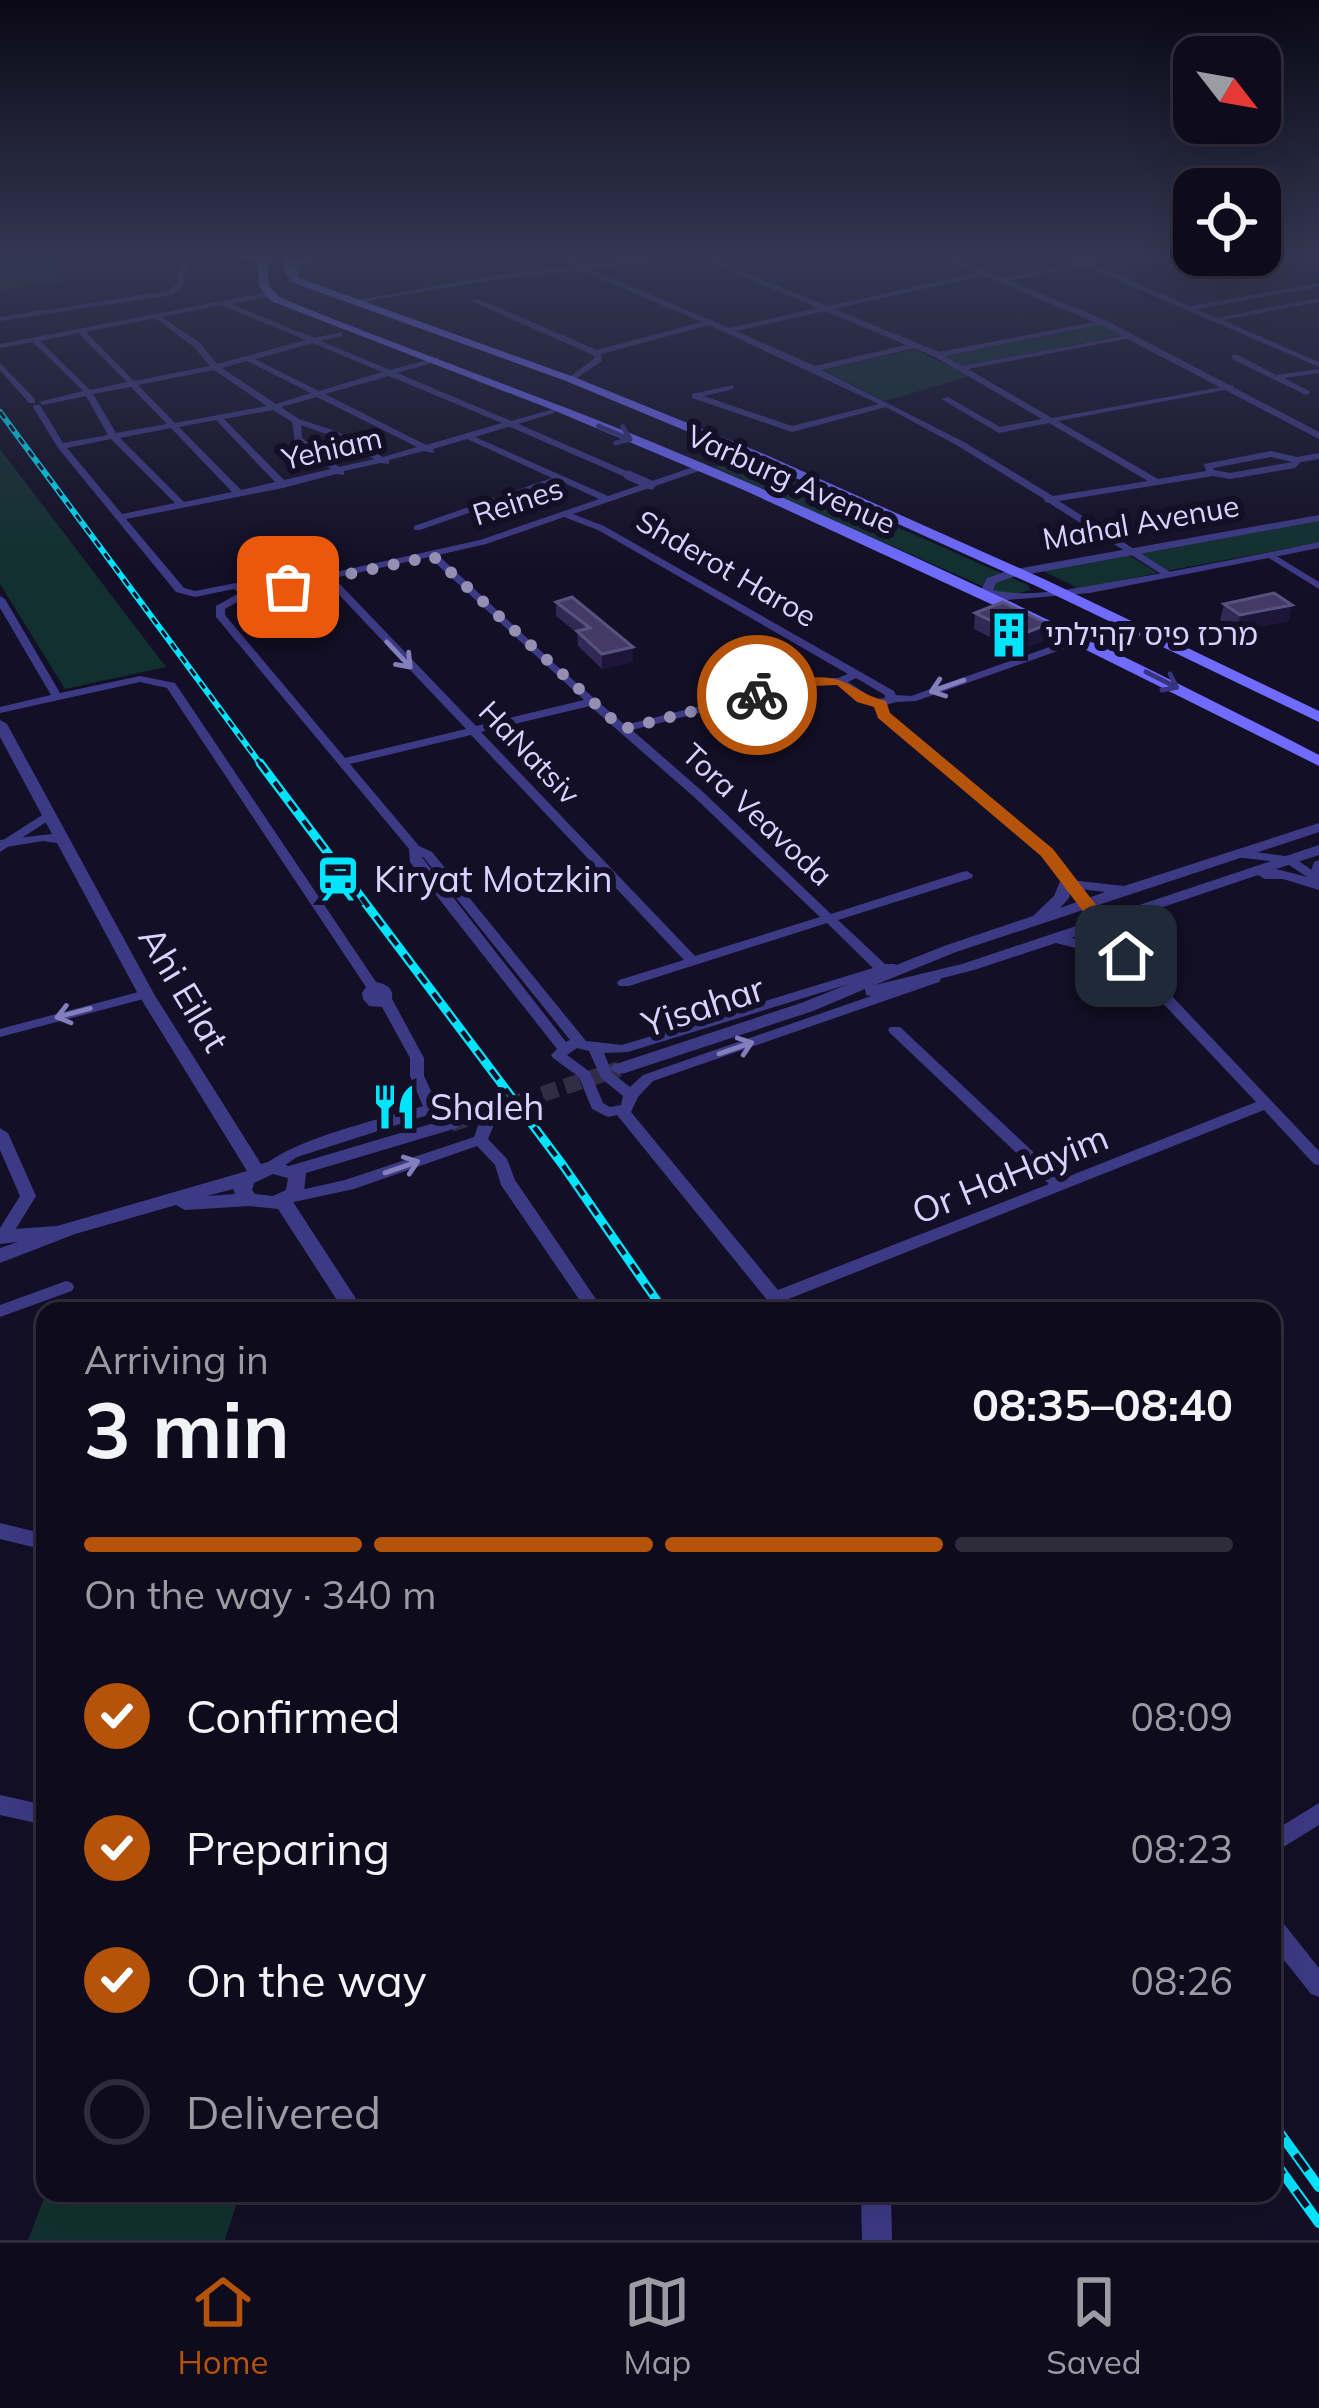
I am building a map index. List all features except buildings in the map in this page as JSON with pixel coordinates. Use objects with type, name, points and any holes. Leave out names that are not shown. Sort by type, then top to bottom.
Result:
[{"type":"main road","name":"Varburg Avenue","points":[[432,358],[989,597],[1319,761]]},
{"type":"main road","name":"Varburg Avenue","points":[[510,358],[734,447],[1021,572],[1147,633]]},
{"type":"main road","name":"Reines","points":[[689,468],[734,447]]},
{"type":"main road","points":[[997,562],[1050,567]]},
{"type":"main road","points":[[1090,589],[1131,614],[1147,633],[1319,717]]},
{"type":"street","points":[[53,358],[87,392],[114,436],[182,505]]},
{"type":"street","points":[[109,358],[240,494]]},
{"type":"street","points":[[207,358],[296,421],[335,434],[386,462]]},
{"type":"street","points":[[37,404],[248,358],[431,451]]},
{"type":"street","points":[[358,358],[651,485]]},
{"type":"street","points":[[571,380],[598,358]]},
{"type":"street","points":[[789,358],[1014,476],[1166,574]]},
{"type":"street","points":[[814,369],[862,358]]},
{"type":"street","points":[[941,358],[1157,483]]},
{"type":"street","points":[[962,368],[1017,358]]},
{"type":"street","points":[[1173,358],[1319,436]]},
{"type":"street","points":[[1236,358],[1306,393]]},
{"type":"street","points":[[61,446],[274,407],[436,359]]},
{"type":"street","points":[[0,365],[37,404],[61,446],[180,590],[195,594],[236,586],[247,594]]},
{"type":"street","points":[[1276,377],[1319,368]]},
{"type":"street","points":[[730,386],[695,396],[793,429],[885,405]]},
{"type":"street","points":[[945,399],[999,430],[1230,387]]},
{"type":"street","name":"Yehiam","points":[[120,517],[431,451],[550,411]]},
{"type":"street","points":[[218,417],[283,485]]},
{"type":"street","points":[[296,421],[298,440],[341,473]]},
{"type":"street","points":[[471,437],[609,500]]},
{"type":"street","points":[[1048,500],[1213,473],[1230,476],[1319,456]]},
{"type":"street","name":"Reines","points":[[344,762],[220,615],[226,601],[433,556],[566,515],[689,468]]},
{"type":"street","points":[[417,528],[561,478]]},
{"type":"street","name":"Shderot Haroe","points":[[566,515],[632,545],[857,674],[887,701]]},
{"type":"street","name":"Mahal Avenue","points":[[989,597],[987,585],[992,581],[1021,572],[1319,518]]},
{"type":"street","points":[[989,597],[1065,594],[1319,545]]},
{"type":"street","points":[[1270,555],[1319,586]]},
{"type":"street","name":"Tora Veavoda","points":[[433,556],[883,970]]},
{"type":"street","name":"HaNatsiv","points":[[330,579],[469,731],[693,962]]},
{"type":"street","points":[[0,599],[57,697]]},
{"type":"street","points":[[0,625],[15,622]]},
{"type":"street","points":[[840,681],[862,699],[912,699],[1079,640]]},
{"type":"street","points":[[623,729],[857,674]]},
{"type":"street","points":[[0,710],[140,679],[171,685],[379,994],[417,1058],[417,1076],[431,1108]]},
{"type":"street","points":[[887,701],[894,724],[1047,853],[1126,956],[1319,1160]]},
{"type":"street","points":[[591,702],[344,762],[415,849],[414,859],[602,1070],[778,1302]]},
{"type":"street","name":"Ahi Eilat","points":[[0,724],[58,839],[255,1179]]},
{"type":"street","points":[[2,846],[47,816]]},
{"type":"street","points":[[1319,827],[883,970],[623,1048],[579,1046],[560,1059],[585,1075],[597,1106],[627,1103],[648,1078],[1319,850]]},
{"type":"street","points":[[2,846],[44,837],[58,839]]},
{"type":"street","points":[[1239,854],[1289,860],[1319,883]]},
{"type":"street","points":[[1248,874],[1284,874],[1319,883]]},
{"type":"street","points":[[624,983],[967,875]]},
{"type":"street","points":[[1066,882],[1103,890],[1142,887]]},
{"type":"street","points":[[1021,926],[1053,907],[1066,882]]},
{"type":"street","points":[[1046,942],[1088,944],[1126,956]]},
{"type":"street","points":[[807,1007],[950,949]]},
{"type":"street","points":[[807,1007],[968,967]]},
{"type":"street","points":[[0,1033],[146,994]]},
{"type":"street","name":"Yisahar","points":[[619,1069],[807,1007]]},
{"type":"street","points":[[895,1030],[1061,1186]]},
{"type":"street","points":[[1,1243],[255,1179],[292,1154],[456,1101],[473,1107],[487,1122],[480,1140],[348,1185],[291,1189],[255,1179]]},
{"type":"street","name":"Or HaHayim","points":[[787,1302],[1266,1104]]},
{"type":"street","points":[[255,1179],[268,1204],[373,1150],[451,1124]]},
{"type":"street","points":[[0,1133],[28,1196],[1,1243]]},
{"type":"street","points":[[480,1140],[502,1163],[507,1181],[590,1302]]},
{"type":"street","points":[[291,1189],[349,1302]]},
{"type":"street","points":[[0,1311],[66,1287]]},
{"type":"street","points":[[0,1531],[36,1540]]},
{"type":"street","points":[[0,1805],[36,1813]]},
{"type":"street","points":[[1281,1838],[1319,1814]]},
{"type":"street","points":[[1281,1938],[1319,1985]]},
{"type":"street","points":[[876,2202],[877,2240]]},
{"type":"green space","points":[[877,358],[932,358],[970,376],[885,401],[824,370]]},
{"type":"green space","points":[[946,358],[1007,358],[963,366]]},
{"type":"green space","points":[[0,449],[166,667],[65,689],[0,584]]},
{"type":"green space","points":[[738,457],[1028,585],[1030,590],[1007,597],[714,467]]},
{"type":"green space","points":[[1319,518],[1319,543],[1166,571],[1134,553]]},
{"type":"green space","points":[[1127,554],[1158,573],[1080,589],[1041,570]]},
{"type":"green space","points":[[43,2202],[237,2202],[225,2240],[28,2240]]},
{"type":"tunnel","points":[[451,1124],[619,1069]]},
{"type":"railway","points":[[0,412],[262,766]]},
{"type":"railway","points":[[260,763],[562,1164],[658,1302]]},
{"type":"railway","points":[[1281,2134],[1319,2187]]},
{"type":"railway","points":[[1281,2170],[1319,2223]]},
{"type":"way so far","points":[[288,587],[433,556],[623,729],[757,695]]},
{"type":"place","name":"מרכז פיס קהילתי","points":[[1009,635]]},
{"type":"place","name":"Kiryat Motzkin","points":[[338,879]]},
{"type":"place","name":"Shaleh","points":[[394,1107]]},
{"type":"route","points":[[757,695],[812,681],[840,681],[862,699],[880,704],[883,715],[1047,853],[1126,956]]}]
